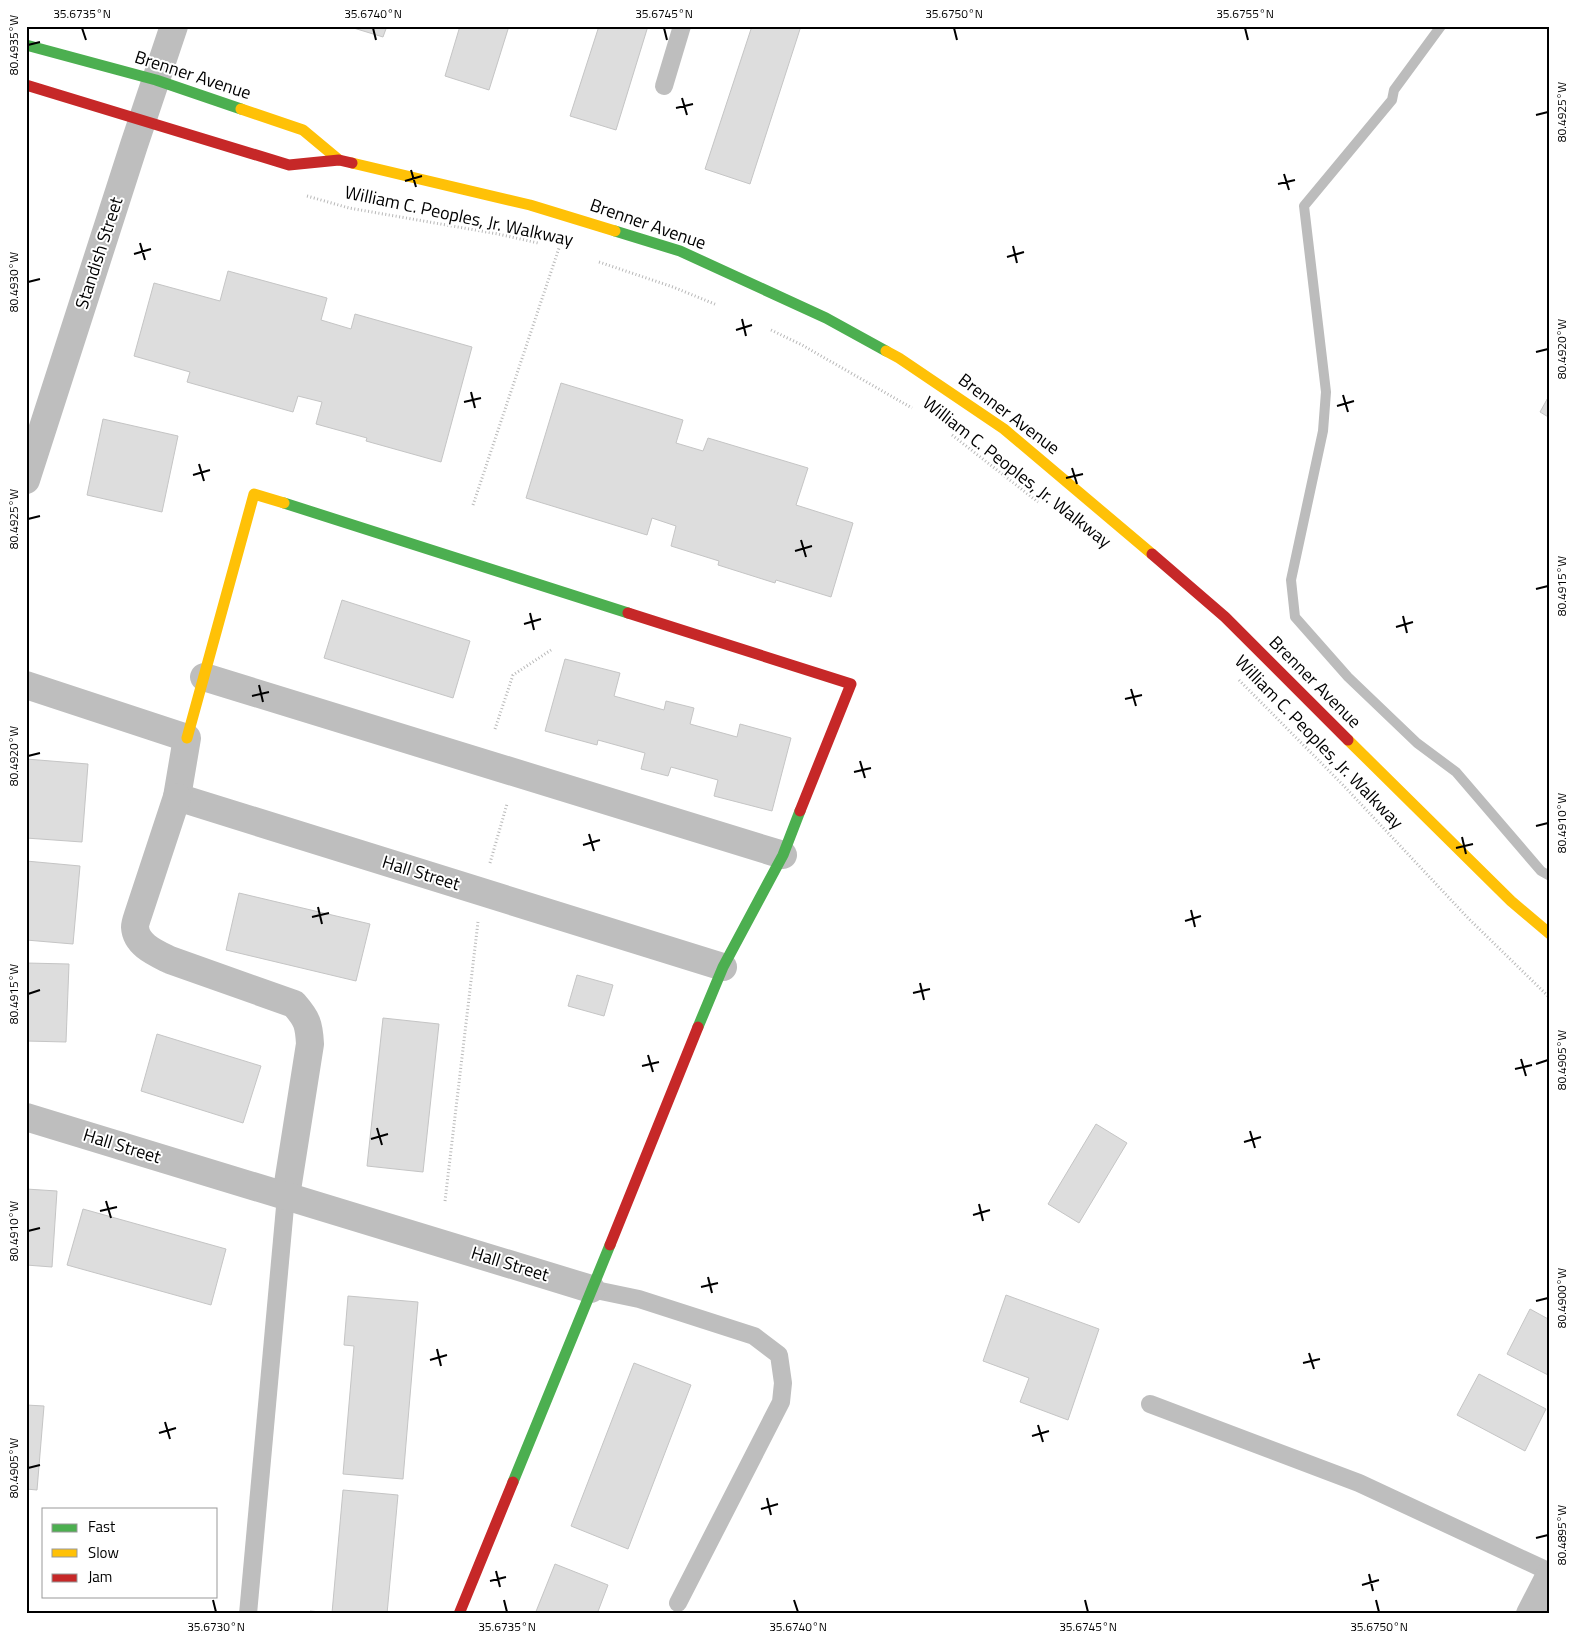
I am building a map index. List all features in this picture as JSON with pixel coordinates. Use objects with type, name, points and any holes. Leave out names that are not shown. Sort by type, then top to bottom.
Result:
[{"type":"street","name":"Standish Street","points":[[26,480],[174,26]]},
{"type":"street","name":"Brenner Avenue","points":[[26,45],[156,80],[303,130],[339,160]]},
{"type":"street","name":"Brenner Avenue","points":[[26,85],[290,165],[339,160],[530,205],[680,251],[826,318],[899,358],[1004,429],[1087,497],[1225,617],[1434,826],[1512,901],[1550,934]]},
{"type":"street","points":[[286,1196],[310,1044],[310,1027],[294,1004],[170,960],[153,952],[141,942],[135,928],[177,797],[187,738],[254,494],[851,684],[782,855],[723,967],[460,1614]]},
{"type":"street","points":[[204,677],[782,855]]},
{"type":"street","points":[[26,685],[187,738]]},
{"type":"street","name":"Hall Street","points":[[177,797],[723,967]]},
{"type":"street","name":"Hall Street","points":[[26,1117],[591,1289]]},
{"type":"street","points":[[1530,1614],[1550,1574]]},
{"type":"lane","points":[[664,86],[682,26]]},
{"type":"lane","points":[[248,1614],[286,1196]]},
{"type":"lane","points":[[591,1289],[639,1299],[754,1336],[779,1355],[783,1383],[781,1402],[678,1603]]},
{"type":"lane","points":[[1150,1404],[1359,1483],[1550,1574]]},
{"type":"path","name":"William C. Peoples, Jr. Walkway","points":[[302,194],[349,208],[498,234],[541,244]]},
{"type":"path","name":"William C. Peoples, Jr. Walkway","points":[[472,505],[559,248],[568,251]]},
{"type":"path","name":"William C. Peoples, Jr. Walkway","points":[[594,260],[719,306]]},
{"type":"path","name":"William C. Peoples, Jr. Walkway","points":[[769,329],[802,345],[914,409]]},
{"type":"path","name":"William C. Peoples, Jr. Walkway","points":[[948,432],[1045,507]]},
{"type":"path","points":[[495,729],[513,675],[551,650]]},
{"type":"path","name":"William C. Peoples, Jr. Walkway","points":[[1234,674],[1343,785],[1468,918],[1550,998]]},
{"type":"path","points":[[489,867],[509,798]]},
{"type":"path","points":[[445,1200],[478,921]]},
{"type":"building","points":[[347,26],[387,26],[383,37]]},
{"type":"building","points":[[460,26],[509,26],[489,90],[445,76]]},
{"type":"building","points":[[599,26],[648,26],[616,130],[570,116]]},
{"type":"building","points":[[752,26],[801,26],[750,184],[705,169]]},
{"type":"building","points":[[228,271],[327,298],[321,320],[351,329],[355,314],[472,347],[441,462],[366,441],[367,438],[316,424],[322,402],[298,396],[293,412],[187,382],[190,372],[134,356],[154,283],[220,301]]},
{"type":"building","points":[[561,383],[683,420],[676,443],[703,451],[708,438],[808,468],[796,505],[853,523],[831,597],[776,580],[775,583],[718,565],[719,561],[671,546],[676,526],[652,518],[647,535],[526,498]]},
{"type":"building","points":[[1550,394],[1550,418],[1540,412]]},
{"type":"building","points":[[103,419],[178,436],[162,512],[87,495]]},
{"type":"building","points":[[342,600],[470,641],[453,698],[324,658]]},
{"type":"building","points":[[565,659],[620,673],[614,696],[664,710],[666,701],[694,708],[690,724],[737,737],[740,724],[791,738],[772,811],[714,796],[718,780],[671,767],[668,776],[641,769],[645,753],[598,740],[597,745],[545,731]]},
{"type":"building","points":[[26,759],[88,764],[82,842],[26,838]]},
{"type":"building","points":[[26,861],[80,866],[73,944],[26,940]]},
{"type":"building","points":[[239,893],[370,924],[356,981],[226,950]]},
{"type":"building","points":[[26,963],[69,964],[66,1042],[26,1041]]},
{"type":"building","points":[[577,975],[613,985],[604,1016],[568,1006]]},
{"type":"building","points":[[383,1018],[439,1024],[423,1172],[367,1166]]},
{"type":"building","points":[[157,1034],[261,1066],[243,1123],[141,1091]]},
{"type":"building","points":[[1096,1124],[1127,1143],[1079,1223],[1048,1204]]},
{"type":"building","points":[[26,1189],[57,1191],[52,1267],[26,1265]]},
{"type":"building","points":[[83,1209],[226,1249],[211,1305],[67,1265]]},
{"type":"building","points":[[1006,1295],[1099,1329],[1068,1420],[1020,1402],[1029,1378],[983,1361]]},
{"type":"building","points":[[348,1296],[418,1302],[403,1479],[343,1474],[354,1346],[344,1345]]},
{"type":"building","points":[[1530,1309],[1550,1320],[1550,1376],[1507,1354]]},
{"type":"building","points":[[634,1363],[691,1385],[628,1549],[571,1526]]},
{"type":"building","points":[[1479,1374],[1546,1409],[1525,1451],[1457,1415]]},
{"type":"building","points":[[26,1405],[44,1406],[37,1490],[26,1489]]},
{"type":"building","points":[[343,1490],[398,1495],[387,1614],[309,1614],[310,1611],[332,1613]]},
{"type":"building","points":[[555,1564],[608,1585],[597,1614],[535,1614]]},
{"type":"waterway","points":[[1441,26],[1394,90],[1392,100],[1304,206],[1326,392],[1323,431],[1291,580],[1295,617],[1348,677],[1417,743],[1456,772],[1541,871],[1550,876]]},
{"type":"traffic: fast","points":[[26,45],[156,80],[241,109]]},
{"type":"traffic: fast","points":[[615,231],[680,251],[826,318],[886,351]]},
{"type":"traffic: fast","points":[[284,503],[628,613]]},
{"type":"traffic: fast","points":[[698,1027],[723,967],[783,855],[800,811]]},
{"type":"traffic: fast","points":[[513,1482],[610,1245]]},
{"type":"traffic: slow","points":[[241,109],[303,130],[339,160]]},
{"type":"traffic: slow","points":[[352,163],[530,205],[615,231]]},
{"type":"traffic: slow","points":[[886,351],[1004,429],[1152,554]]},
{"type":"traffic: slow","points":[[187,738],[254,494],[284,503]]},
{"type":"traffic: slow","points":[[1348,740],[1511,901],[1550,934]]},
{"type":"traffic: jam","points":[[26,85],[289,165],[339,160],[352,163]]},
{"type":"traffic: jam","points":[[1152,554],[1225,617],[1348,740]]},
{"type":"traffic: jam","points":[[628,613],[851,684],[800,811]]},
{"type":"traffic: jam","points":[[610,1245],[698,1027]]},
{"type":"traffic: jam","points":[[459,1614],[513,1482]]}]
